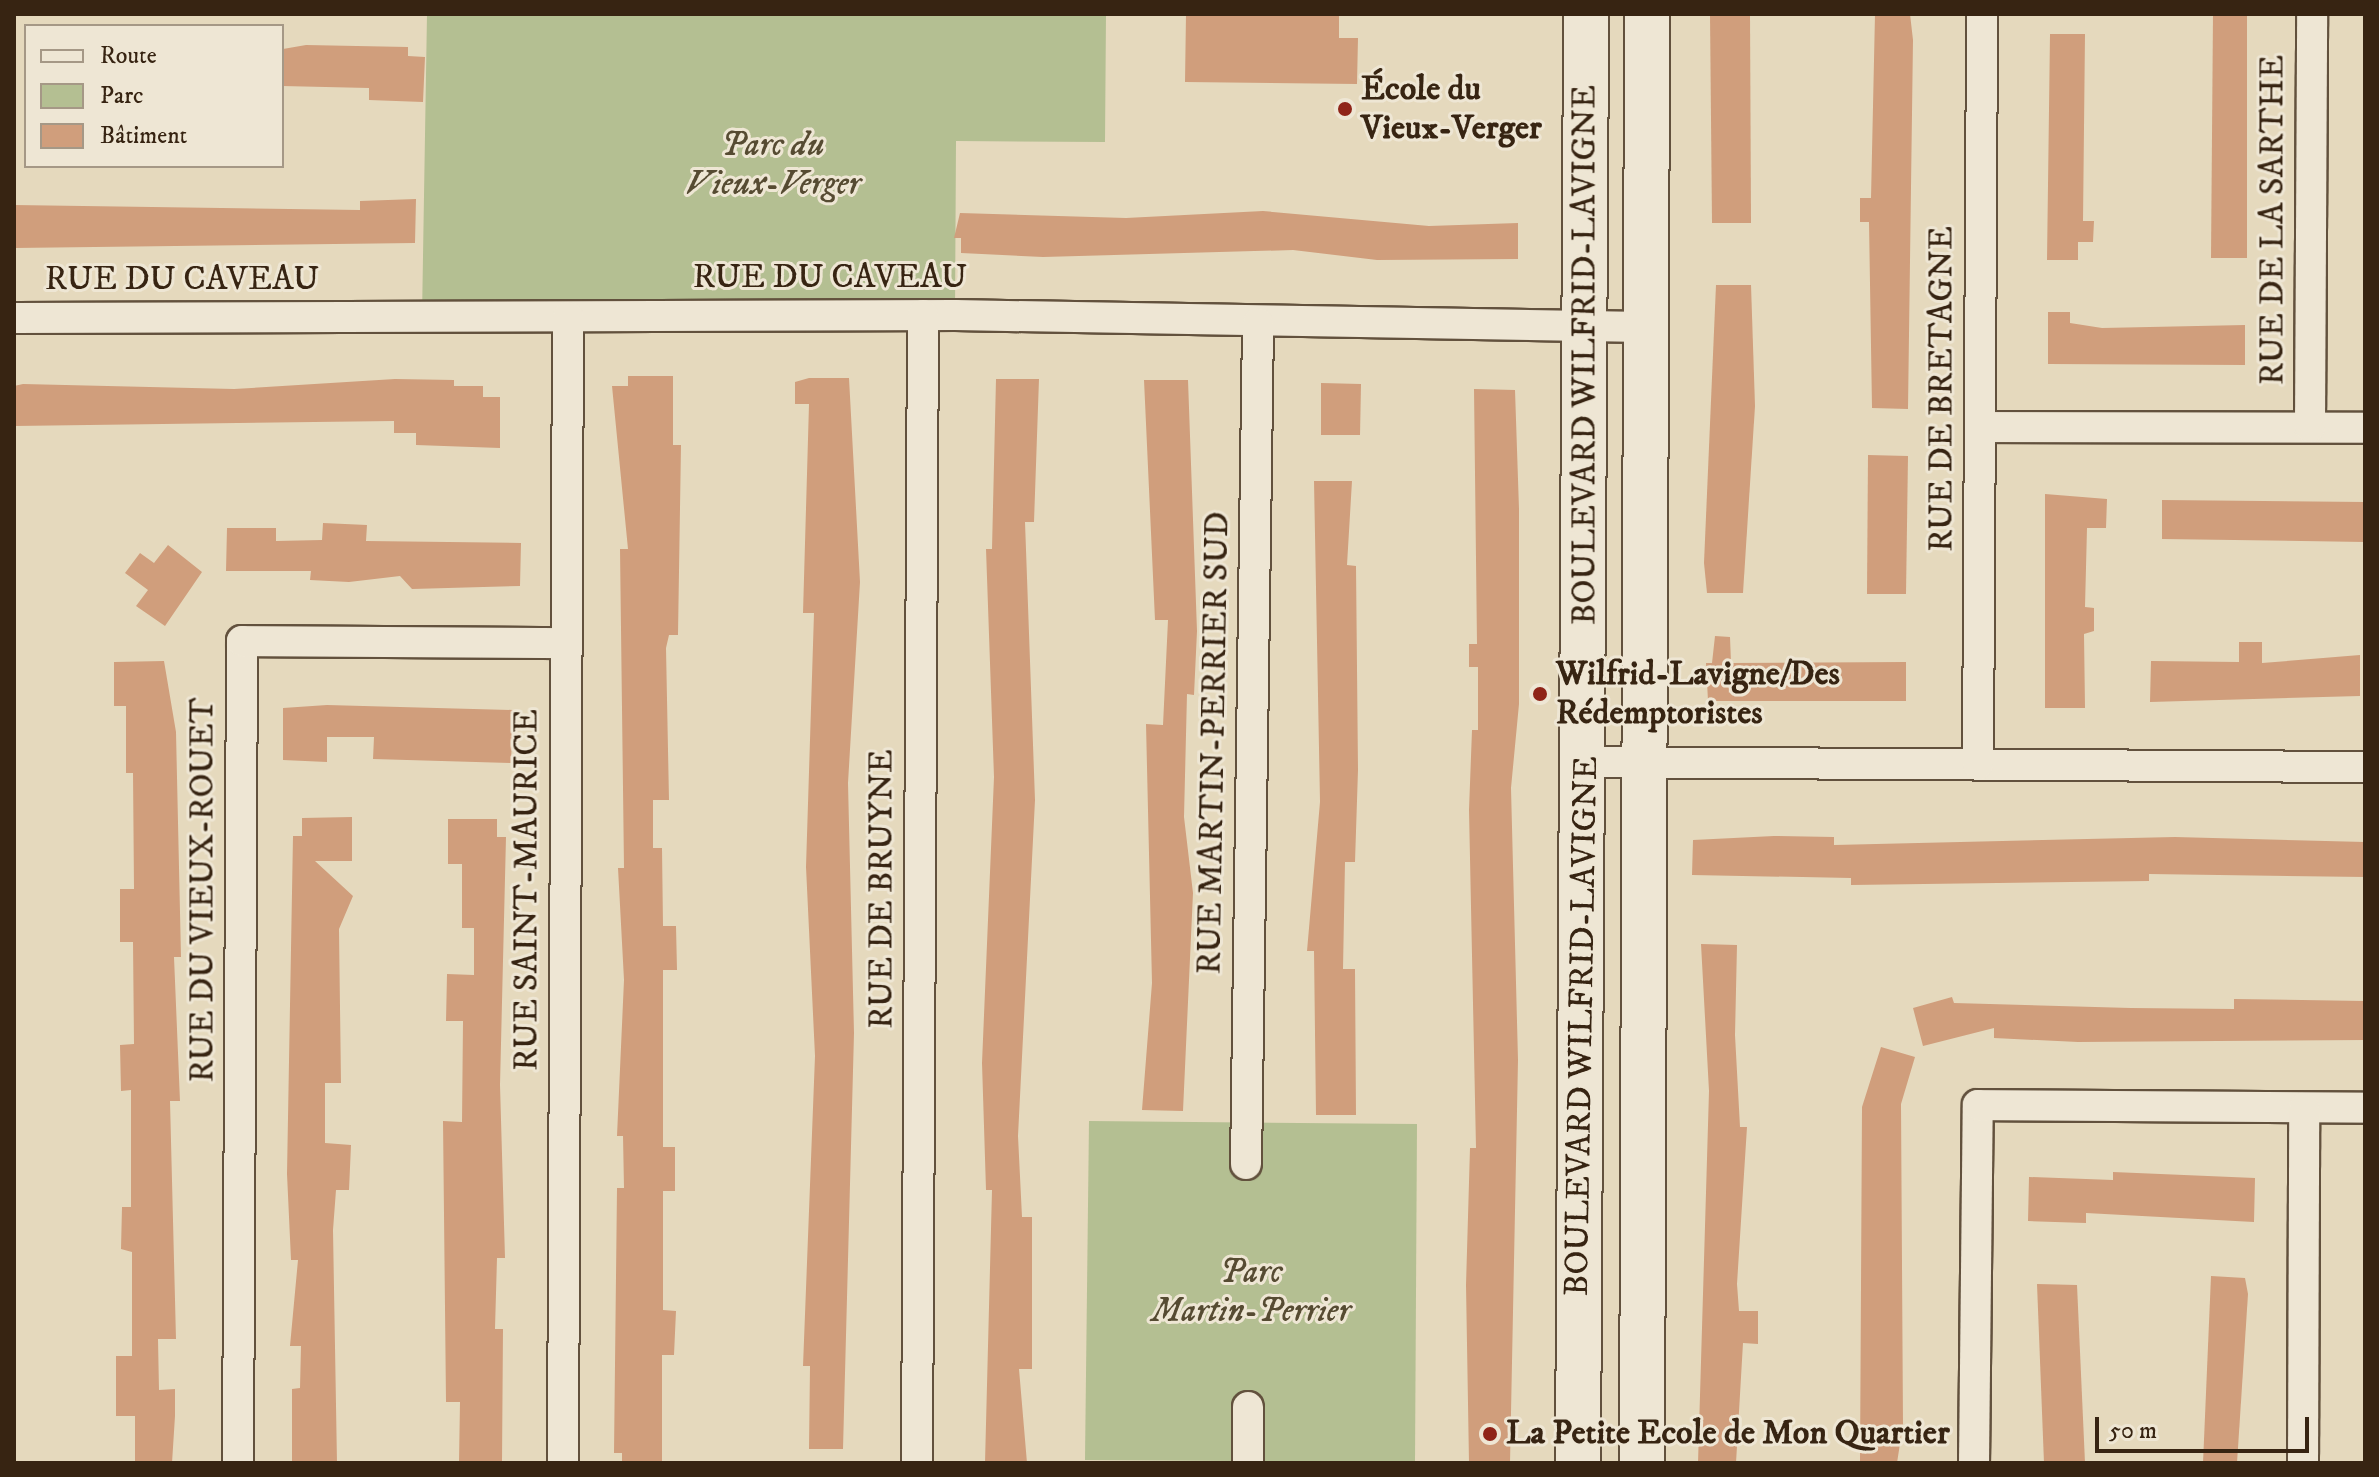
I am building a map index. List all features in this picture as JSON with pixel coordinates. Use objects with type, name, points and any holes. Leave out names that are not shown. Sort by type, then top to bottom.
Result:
[{"type":"main road","name":"BOULEVARD WILFRID-LAVIGNE","points":[[1578,1463],[1585,762],[1586,14]]},
{"type":"main road","name":"BOULEVARD WILFRID-LAVIGNE","points":[[1642,1463],[1647,14]]},
{"type":"street","name":"RUE DE BRETAGNE","points":[[1978,764],[1982,14]]},
{"type":"street","name":"RUE DE LA SARTHE","points":[[2310,427],[2312,14]]},
{"type":"street","name":"RUE DU CAVEAU","points":[[14,318],[923,315],[1258,323],[1645,327]]},
{"type":"street","name":"RUE DE BRUYNE","points":[[917,1463],[923,315]]},
{"type":"street","name":"RUE SAINT-MAURICE","points":[[563,1463],[568,317]]},
{"type":"street","name":"RUE MARTIN-PERRIER SUD","points":[[1246,1164],[1258,323]]},
{"type":"street","points":[[1980,427],[2365,428]]},
{"type":"street","name":"RUE DU VIEUX-ROUET","points":[[238,1463],[242,641],[566,643]]},
{"type":"street","points":[[1585,762],[2365,767]]},
{"type":"street","points":[[1974,1463],[1978,1105],[2365,1108]]},
{"type":"street","points":[[2303,1463],[2304,1108]]},
{"type":"street","points":[[1248,1407],[1248,1463]]},
{"type":"green space","name":"Parc du Vieux-Verger","points":[[427,14],[1106,14],[1105,142],[956,141],[955,315],[422,317]]},
{"type":"green space","name":"Parc Martin-Perrier","points":[[1089,1121],[1417,1124],[1415,1462],[1085,1460]]},
{"type":"building","points":[[1186,14],[1339,14],[1339,38],[1358,38],[1357,84],[1185,82]]},
{"type":"building","points":[[1710,14],[1750,14],[1751,223],[1712,223]]},
{"type":"building","points":[[1875,14],[1910,14],[1913,40],[1908,409],[1872,408],[1869,222],[1860,222],[1860,198],[1871,198]]},
{"type":"building","points":[[2213,14],[2247,14],[2247,258],[2211,258]]},
{"type":"building","points":[[2050,34],[2085,34],[2083,221],[2094,221],[2093,242],[2078,242],[2078,260],[2047,260]]},
{"type":"building","points":[[306,45],[408,47],[408,56],[425,57],[423,102],[369,100],[369,88],[284,86],[284,49]]},
{"type":"building","points":[[416,199],[415,243],[14,248],[14,205],[360,210],[360,201]]},
{"type":"building","points":[[1263,211],[1429,226],[1518,223],[1518,259],[1377,260],[1293,250],[1043,257],[961,253],[961,238],[954,238],[960,213],[1126,218]]},
{"type":"building","points":[[1716,285],[1751,285],[1755,406],[1743,593],[1707,593],[1704,563]]},
{"type":"building","points":[[2048,312],[2070,312],[2070,323],[2102,328],[2245,325],[2245,365],[2048,364]]},
{"type":"building","points":[[628,376],[673,376],[673,445],[681,445],[678,635],[669,635],[666,648],[669,800],[653,800],[653,848],[662,848],[663,926],[676,926],[677,970],[663,970],[663,1147],[675,1147],[675,1191],[663,1191],[663,1310],[676,1311],[674,1355],[662,1355],[662,1463],[622,1463],[622,1453],[614,1453],[617,1188],[624,1188],[623,1136],[617,1136],[624,980],[618,868],[624,868],[620,549],[628,549],[612,386],[628,386]]},
{"type":"building","points":[[809,378],[849,378],[860,582],[848,783],[854,1033],[843,1449],[809,1449],[810,1366],[803,1366],[815,1056],[806,867],[814,613],[803,613],[809,404],[795,404],[795,382]]},
{"type":"building","points":[[395,379],[454,380],[454,386],[483,386],[483,397],[500,397],[500,448],[416,445],[416,433],[394,433],[394,421],[14,426],[14,386],[23,384],[234,389]]},
{"type":"building","points":[[996,379],[1039,379],[1034,522],[1025,522],[1035,800],[1018,1136],[1022,1217],[1032,1217],[1032,1369],[1019,1369],[1027,1463],[985,1463],[992,1190],[986,1190],[982,1063],[994,777],[986,549],[992,549]]},
{"type":"building","points":[[1144,380],[1188,380],[1197,631],[1194,695],[1187,694],[1184,817],[1193,893],[1183,1111],[1142,1110],[1152,983],[1146,724],[1163,725],[1168,620],[1155,620]]},
{"type":"building","points":[[1321,383],[1361,384],[1360,435],[1321,435]]},
{"type":"building","points":[[1474,389],[1515,390],[1519,509],[1519,704],[1511,788],[1518,1060],[1510,1463],[1469,1463],[1466,1285],[1470,1148],[1476,1148],[1469,810],[1472,730],[1478,730],[1478,667],[1469,667],[1469,644],[1477,644]]},
{"type":"building","points":[[1868,455],[1908,456],[1906,594],[1867,594]]},
{"type":"building","points":[[1314,481],[1352,481],[1347,565],[1356,566],[1358,770],[1355,862],[1345,862],[1343,969],[1355,969],[1356,1115],[1316,1115],[1314,951],[1307,951],[1320,802]]},
{"type":"building","points":[[2045,494],[2107,499],[2106,528],[2087,528],[2085,607],[2094,608],[2094,631],[2084,634],[2085,708],[2045,708]]},
{"type":"building","points":[[2162,500],[2365,502],[2365,542],[2162,539]]},
{"type":"building","points":[[323,523],[367,525],[366,541],[521,543],[520,586],[412,589],[400,576],[349,582],[310,580],[311,571],[226,571],[227,528],[276,528],[276,541],[322,540]]},
{"type":"building","points":[[168,545],[202,572],[165,626],[136,606],[148,590],[125,573],[140,553],[154,563]]},
{"type":"building","points":[[1715,636],[1730,637],[1731,663],[1906,662],[1906,701],[1708,701],[1706,663],[1712,663]]},
{"type":"building","points":[[2239,642],[2262,642],[2262,663],[2360,655],[2360,696],[2150,702],[2151,661],[2239,662]]},
{"type":"building","points":[[164,661],[176,732],[181,957],[174,957],[180,1101],[170,1101],[176,1339],[158,1339],[159,1390],[175,1389],[175,1416],[172,1463],[135,1463],[135,1416],[116,1416],[116,1356],[132,1356],[132,1252],[121,1249],[122,1207],[131,1207],[131,1090],[121,1091],[120,1045],[134,1044],[133,942],[120,942],[120,889],[134,889],[133,773],[126,773],[126,706],[114,706],[114,662]]},
{"type":"building","points":[[327,705],[513,710],[511,763],[373,759],[374,737],[327,737],[327,762],[283,760],[283,708]]},
{"type":"building","points":[[352,817],[352,861],[315,861],[353,896],[339,929],[341,1083],[325,1083],[325,1143],[351,1145],[349,1190],[336,1190],[333,1230],[337,1463],[292,1463],[292,1389],[300,1388],[301,1346],[290,1346],[298,1260],[291,1260],[287,1174],[293,836],[302,836],[302,818]]},
{"type":"building","points":[[448,819],[497,819],[497,837],[506,837],[500,1085],[505,1258],[497,1258],[495,1329],[503,1329],[502,1463],[459,1463],[460,1402],[446,1402],[443,1121],[462,1122],[463,1021],[446,1021],[447,974],[474,975],[474,928],[462,928],[462,864],[448,864]]},
{"type":"building","points":[[1834,837],[1834,845],[2175,837],[2365,842],[2365,877],[2149,874],[2149,881],[1851,885],[1851,878],[1692,875],[1693,840]]},
{"type":"building","points":[[1701,944],[1737,945],[1735,1035],[1740,1127],[1747,1127],[1737,1284],[1739,1311],[1758,1311],[1758,1344],[1743,1343],[1736,1463],[1698,1463],[1709,1091]]},
{"type":"building","points":[[1952,997],[1954,1003],[2234,1009],[2234,999],[2364,1001],[2365,1040],[2078,1042],[1994,1038],[1994,1028],[1923,1046],[1913,1008]]},
{"type":"building","points":[[1881,1047],[1915,1057],[1901,1104],[1903,1424],[1897,1463],[1860,1463],[1862,1107]]},
{"type":"building","points":[[2113,1172],[2255,1178],[2254,1222],[2086,1213],[2086,1223],[2028,1221],[2029,1177],[2113,1180]]},
{"type":"building","points":[[2211,1276],[2245,1278],[2248,1294],[2237,1463],[2203,1463]]},
{"type":"building","points":[[2037,1284],[2077,1285],[2085,1463],[2044,1463]]},
{"type":"place","name":"École du Vieux-Verger","points":[[1345,109]]},
{"type":"place","name":"Wilfrid-Lavigne/Des Rédemptoristes","points":[[1540,694]]},
{"type":"place","name":"La Petite Ecole de Mon Quartier","points":[[1490,1434]]}]
